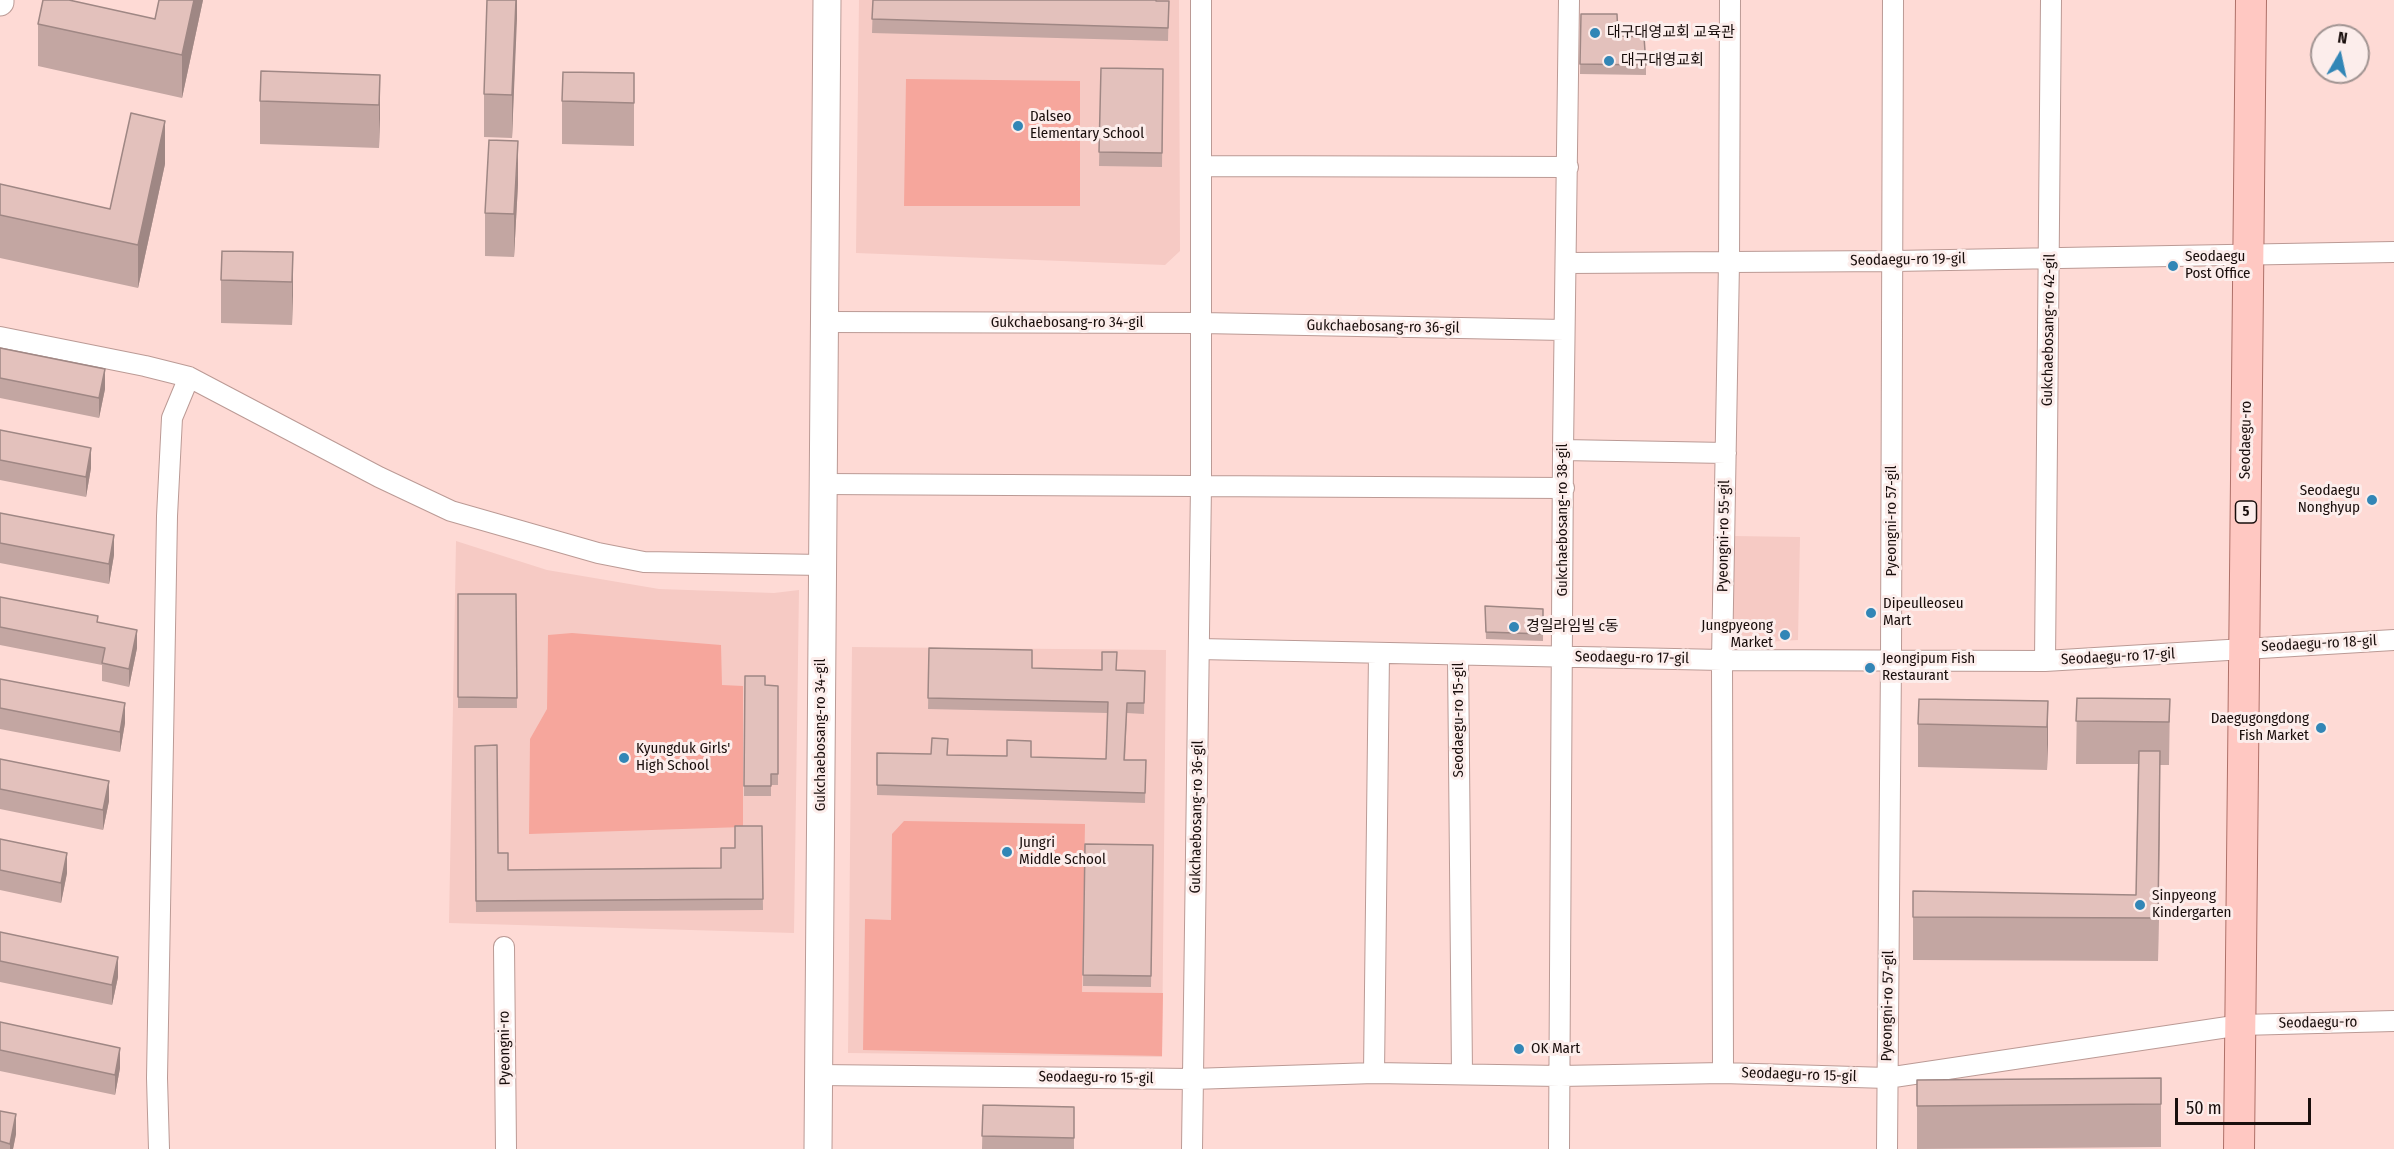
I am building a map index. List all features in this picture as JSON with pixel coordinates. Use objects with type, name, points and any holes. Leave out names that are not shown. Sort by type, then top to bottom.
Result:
[{"type":"main road","name":"Gukchaebosang-ro 34-gil","points":[[818,1149],[827,0]]},
{"type":"main road","name":"Seodaegu-ro","points":[[2239,1149],[2251,0]]},
{"type":"street","name":"Gukchaebosang-ro 36-gil","points":[[1192,1149],[1202,485],[1202,0]]},
{"type":"street","name":"Gukchaebosang-ro 38-gil","points":[[1559,1149],[1564,330],[1567,263],[1569,0]]},
{"type":"street","name":"Pyeongni-ro 55-gil","points":[[1723,1073],[1722,660],[1729,262],[1730,0]]},
{"type":"street","name":"Pyeongni-ro 57-gil","points":[[1887,1149],[1894,261],[1893,0]]},
{"type":"street","name":"Gukchaebosang-ro 42-gil","points":[[2045,661],[2051,0]]},
{"type":"street","points":[[1203,165],[1568,166]]},
{"type":"street","name":"Seodaegu-ro 19-gil","points":[[1567,263],[1894,261],[2394,252]]},
{"type":"street","name":"Gukchaebosang-ro 34-gil","points":[[824,322],[1203,323]]},
{"type":"street","name":"Gukchaebosang-ro 36-gil","points":[[1203,323],[1564,330]]},
{"type":"street","points":[[0,337],[146,366],[189,377],[379,477],[451,511],[598,553],[644,561],[822,565]]},
{"type":"street","points":[[159,1149],[157,1066],[167,516],[172,418],[189,377]]},
{"type":"street","points":[[1563,450],[1726,453]]},
{"type":"street","points":[[823,484],[1564,488]]},
{"type":"street","name":"Seodaegu-ro 18-gil","points":[[2244,649],[2394,640]]},
{"type":"street","name":"Seodaegu-ro 17-gil","points":[[1200,649],[1722,660],[2045,661],[2244,649]]},
{"type":"street","points":[[1374,1073],[1379,653]]},
{"type":"street","name":"Seodaegu-ro 15-gil","points":[[1458,655],[1462,1074]]},
{"type":"street","name":"Pyeongni-ro","points":[[504,946],[506,1149]]},
{"type":"street","name":"Seodaegu-ro","points":[[2241,1025],[2394,1021]]},
{"type":"street","name":"Seodaegu-ro 15-gil","points":[[818,1075],[1192,1079],[1374,1073],[1560,1076],[1723,1073],[1887,1078],[2241,1025]]},
{"type":"shaded area","name":"Dalseo Elementary School","points":[[859,0],[1179,0],[1180,251],[1165,265],[856,253]]},
{"type":"shaded area","points":[[906,79],[1080,81],[1080,206],[904,206]]},
{"type":"shaded area","points":[[1733,536],[1800,537],[1798,640],[1733,644]]},
{"type":"shaded area","name":"Kyungduk Girls' High School","points":[[456,541],[547,570],[659,589],[774,593],[799,590],[794,933],[449,923]]},
{"type":"shaded area","points":[[572,633],[721,645],[722,685],[743,686],[743,827],[529,834],[530,739],[547,709],[548,635]]},
{"type":"shaded area","name":"Jungri Middle School","points":[[852,647],[1166,650],[1162,1057],[848,1053]]},
{"type":"shaded area","points":[[904,821],[1085,824],[1082,992],[1163,993],[1162,1056],[863,1050],[865,919],[891,920],[892,834]]},
{"type":"building","points":[[43,0],[69,0],[155,19],[159,0],[194,0],[182,55],[38,24]]},
{"type":"building","points":[[487,0],[516,0],[512,95],[484,94]]},
{"type":"building","points":[[873,0],[1169,1],[1168,28],[872,19]]},
{"type":"building","points":[[1581,14],[1617,14],[1618,36],[1644,37],[1646,65],[1580,64]]},
{"type":"building","points":[[1101,68],[1163,69],[1162,153],[1099,152]]},
{"type":"building","points":[[261,71],[380,75],[379,105],[260,101]]},
{"type":"building","points":[[563,72],[634,73],[634,103],[562,101]]},
{"type":"building","points":[[131,113],[165,121],[138,245],[0,215],[0,184],[110,209]]},
{"type":"building","points":[[489,140],[518,141],[514,214],[485,213]]},
{"type":"building","points":[[222,251],[293,252],[292,282],[221,280]]},
{"type":"building","points":[[0,348],[105,369],[99,398],[0,378]]},
{"type":"building","points":[[0,430],[91,448],[86,477],[0,460]]},
{"type":"building","points":[[0,513],[114,535],[109,564],[0,543]]},
{"type":"building","points":[[458,594],[516,594],[517,698],[458,697]]},
{"type":"building","points":[[0,597],[98,616],[97,622],[137,630],[129,669],[102,663],[105,648],[0,627]]},
{"type":"building","name":"경일라임빌 c동","points":[[1485,606],[1543,609],[1543,634],[1486,632]]},
{"type":"building","points":[[929,648],[1032,650],[1032,668],[1102,670],[1102,652],[1117,652],[1116,670],[1145,671],[1144,703],[1127,703],[1124,760],[1146,760],[1145,793],[877,785],[877,753],[931,754],[932,738],[948,739],[947,755],[1007,756],[1007,740],[1031,741],[1031,757],[1106,759],[1108,702],[928,698]]},
{"type":"building","points":[[745,676],[765,676],[765,685],[778,686],[778,774],[771,774],[771,786],[744,786]]},
{"type":"building","points":[[0,679],[125,703],[120,732],[0,708]]},
{"type":"building","points":[[2077,698],[2170,699],[2169,722],[2076,721]]},
{"type":"building","points":[[1919,699],[2048,701],[2047,727],[1918,724]]},
{"type":"building","points":[[497,745],[498,853],[508,853],[508,870],[721,868],[721,848],[735,848],[735,826],[762,826],[763,899],[476,901],[475,746]]},
{"type":"building","points":[[2139,751],[2160,751],[2158,918],[1913,917],[1913,891],[2136,895]]},
{"type":"building","points":[[0,759],[109,781],[103,810],[0,789]]},
{"type":"building","points":[[0,839],[67,853],[61,883],[0,870]]},
{"type":"building","points":[[1085,844],[1153,845],[1151,976],[1083,975]]},
{"type":"building","points":[[0,932],[118,957],[112,985],[0,961]]},
{"type":"building","points":[[0,1022],[120,1048],[115,1075],[0,1050]]},
{"type":"building","points":[[2161,1078],[2161,1104],[1917,1106],[1917,1080]]},
{"type":"building","points":[[983,1105],[1074,1107],[1074,1138],[982,1136]]},
{"type":"building","points":[[0,1111],[16,1114],[10,1144],[0,1141]]},
{"type":"place","name":"대구대영교회 교육관","points":[[1595,33]]},
{"type":"place","name":"대구대영교회","points":[[1609,61]]},
{"type":"place","name":"Dalseo Elementary School","points":[[1018,126]]},
{"type":"place","name":"Seodaegu Post Office","points":[[2173,266]]},
{"type":"place","name":"Seodaegu Nonghyup","points":[[2372,500]]},
{"type":"place","name":"Dipeulleoseu Mart","points":[[1871,613]]},
{"type":"place","name":"경일라임빌 c동","points":[[1514,627]]},
{"type":"place","name":"Jungpyeong Market","points":[[1785,635]]},
{"type":"place","name":"Jeongipum Fish Restaurant","points":[[1870,668]]},
{"type":"place","name":"Daegugongdong Fish Market","points":[[2321,728]]},
{"type":"place","name":"Kyungduk Girls' High School","points":[[624,758]]},
{"type":"place","name":"Jungri Middle School","points":[[1007,852]]},
{"type":"place","name":"Sinpyeong Kindergarten","points":[[2140,905]]},
{"type":"place","name":"OK Mart","points":[[1519,1049]]}]
